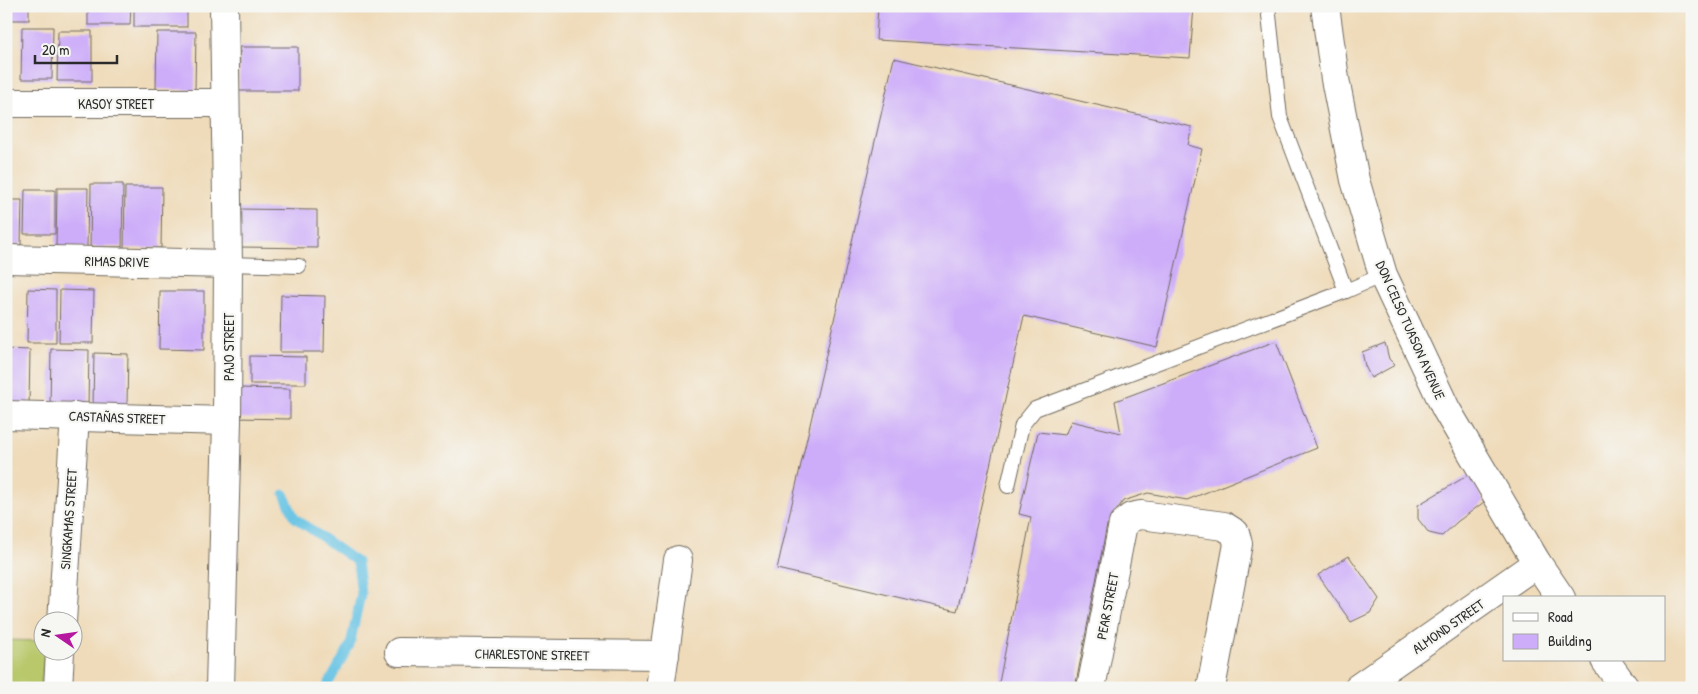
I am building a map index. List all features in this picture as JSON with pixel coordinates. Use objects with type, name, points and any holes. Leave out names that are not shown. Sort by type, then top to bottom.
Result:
[{"type":"street","name":"PAJO STREET","points":[[220,688],[227,421],[228,264],[224,6]]},
{"type":"street","name":"DON CELSO TUASON AVENUE","points":[[1325,6],[1335,79],[1355,180],[1383,275],[1446,409],[1537,563],[1560,596]]},
{"type":"street","name":"KASOY STREET","points":[[6,103],[225,103]]},
{"type":"street","name":"RIMAS DRIVE","points":[[6,259],[228,264]]},
{"type":"street","name":"CASTAÑAS STREET","points":[[6,415],[227,421]]},
{"type":"street","name":"SINGKAMAS STREET","points":[[63,612],[75,416]]},
{"type":"street","name":"PEAR STREET","points":[[1091,688],[1123,524],[1131,517],[1141,516],[1224,526],[1235,533],[1238,544],[1211,688]]},
{"type":"street","points":[[660,688],[678,560]]},
{"type":"street","name":"ALMOND STREET","points":[[1363,686],[1537,563]]},
{"type":"street","name":"CHARLESTONE STREET","points":[[400,652],[665,655]]},
{"type":"street","points":[[58,688],[59,662]]},
{"type":"street","points":[[1607,662],[1625,688]]},
{"type":"lane","points":[[1268,6],[1280,117],[1346,291]]},
{"type":"lane","points":[[228,264],[300,266]]},
{"type":"lane","points":[[1008,486],[1022,425],[1034,409],[1346,291],[1383,275]]},
{"type":"green space","points":[[6,640],[32,641],[32,662],[44,662],[41,688],[6,688]]},
{"type":"building","points":[[6,6],[29,6],[29,20],[6,20]]},
{"type":"building","points":[[88,6],[131,6],[130,25],[88,25]]},
{"type":"building","points":[[134,6],[187,6],[187,27],[134,27]]},
{"type":"building","points":[[878,6],[1194,6],[1190,58],[876,40]]},
{"type":"building","points":[[22,27],[53,27],[52,79],[21,79]]},
{"type":"building","points":[[58,31],[92,31],[92,81],[57,81]]},
{"type":"building","points":[[157,32],[196,32],[195,90],[156,89]]},
{"type":"building","points":[[240,47],[298,47],[298,91],[239,91]]},
{"type":"building","points":[[894,58],[1192,127],[1188,145],[1202,149],[1157,347],[1024,316],[957,611],[777,569]]},
{"type":"building","points":[[91,184],[123,184],[122,247],[90,247]]},
{"type":"building","points":[[125,187],[162,187],[161,248],[124,248]]},
{"type":"building","points":[[57,188],[88,188],[87,248],[56,247]]},
{"type":"building","points":[[25,190],[55,190],[55,234],[24,234]]},
{"type":"building","points":[[6,200],[22,200],[21,245],[6,245]]},
{"type":"building","points":[[238,209],[317,210],[317,248],[238,247]]},
{"type":"building","points":[[28,289],[56,290],[56,343],[27,343]]},
{"type":"building","points":[[60,290],[94,291],[93,343],[59,343]]},
{"type":"building","points":[[160,291],[204,291],[204,350],[159,349]]},
{"type":"building","points":[[281,295],[325,296],[324,352],[280,352]]},
{"type":"building","points":[[1276,341],[1317,448],[1187,500],[1148,493],[1123,501],[1107,525],[1075,688],[998,688],[1031,517],[1019,514],[1038,432],[1065,435],[1071,421],[1121,433],[1115,401]]},
{"type":"building","points":[[1385,343],[1389,359],[1395,365],[1371,378],[1365,366],[1362,352]]},
{"type":"building","points":[[6,349],[30,350],[29,405],[6,404]]},
{"type":"building","points":[[51,349],[89,350],[88,407],[50,407]]},
{"type":"building","points":[[94,353],[128,354],[127,405],[93,405]]},
{"type":"building","points":[[250,356],[306,357],[306,384],[250,384]]},
{"type":"building","points":[[236,388],[290,389],[290,419],[235,418]]},
{"type":"building","points":[[1470,474],[1484,502],[1442,536],[1429,533],[1418,519],[1418,505]]},
{"type":"building","points":[[1349,556],[1379,599],[1370,613],[1351,622],[1318,575]]},
{"type":"waterway","points":[[284,494],[295,518],[357,562],[361,594],[350,645],[326,688]]}]
